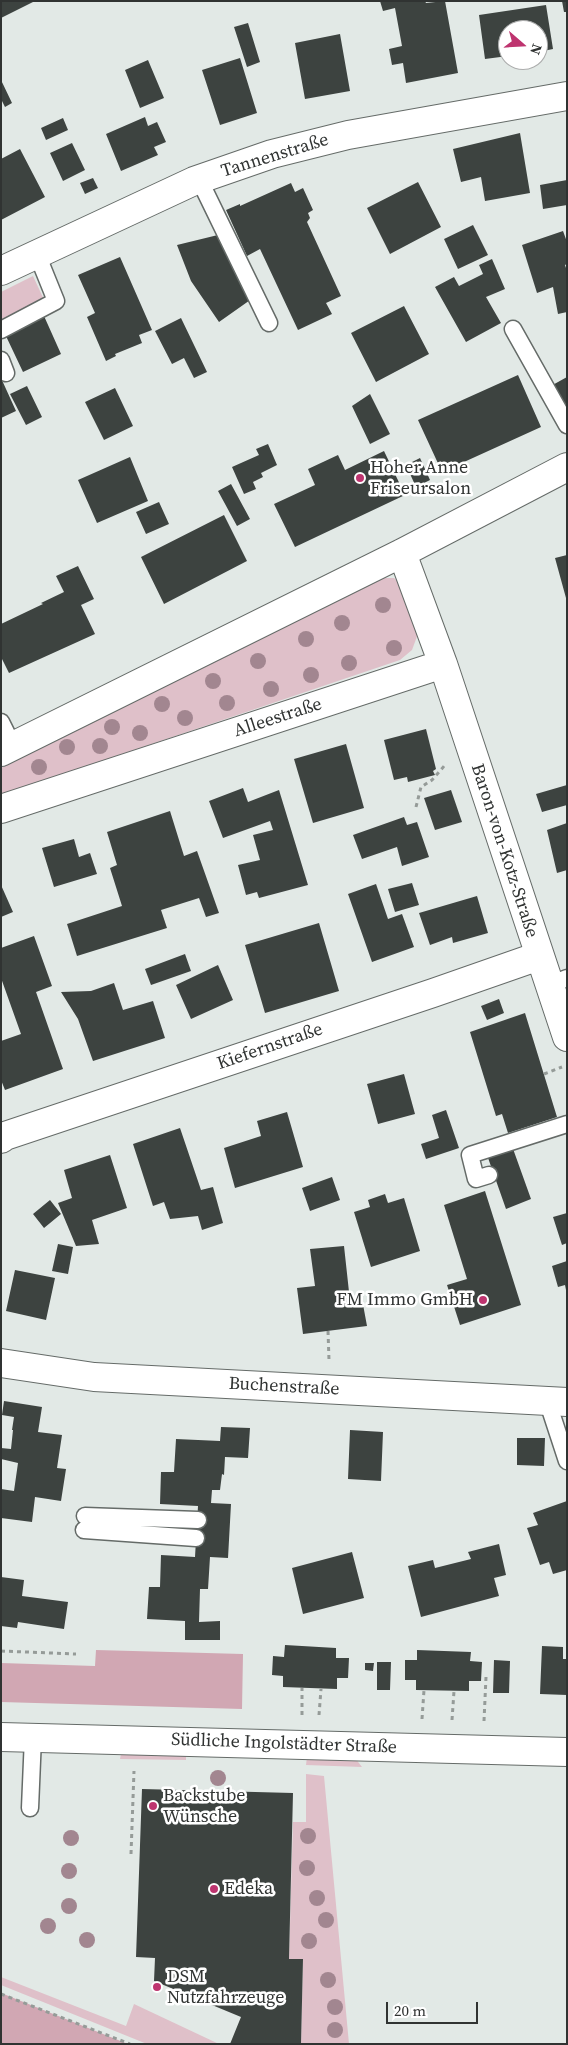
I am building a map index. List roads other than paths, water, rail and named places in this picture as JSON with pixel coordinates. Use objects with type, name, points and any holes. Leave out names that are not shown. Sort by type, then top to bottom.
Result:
[{"type":"street","name":"Tannenstraße","points":[[1,271],[199,179],[272,154],[348,135],[567,96]]},
{"type":"street","points":[[5,740],[402,553],[567,468]]},
{"type":"street","points":[[402,553],[442,664]]},
{"type":"street","name":"Baron-von-Kotz-Straße","points":[[442,664],[539,956],[558,981],[567,1037]]},
{"type":"street","name":"Alleestraße","points":[[1,809],[442,664]]},
{"type":"street","name":"Kiefernstraße","points":[[1,1139],[4,1136],[539,956]]},
{"type":"street","name":"Buchenstraße","points":[[1,1363],[94,1377],[557,1401]]},
{"type":"street","name":"Südliche Ingolstädter Straße","points":[[1,1736],[567,1752]]},
{"type":"lane","points":[[199,179],[269,323]]},
{"type":"lane","points":[[1,330],[56,301],[37,254]]},
{"type":"lane","points":[[513,329],[567,425]]},
{"type":"lane","points":[[489,1175],[476,1180],[470,1155],[567,1124]]},
{"type":"lane","points":[[557,1401],[567,1461]]},
{"type":"lane","points":[[196,1538],[85,1523],[198,1520]]},
{"type":"lane","points":[[30,1808],[33,1737]]},
{"type":"place","name":"Hoher Anne Friseursalon","points":[[360,478]]},
{"type":"place","name":"FM Immo GmbH","points":[[483,1300]]},
{"type":"place","name":"Backstube Wünsche","points":[[153,1806]]},
{"type":"place","name":"Edeka","points":[[214,1889]]},
{"type":"place","name":"DSM Nutzfahrzeuge","points":[[157,1987]]}]
